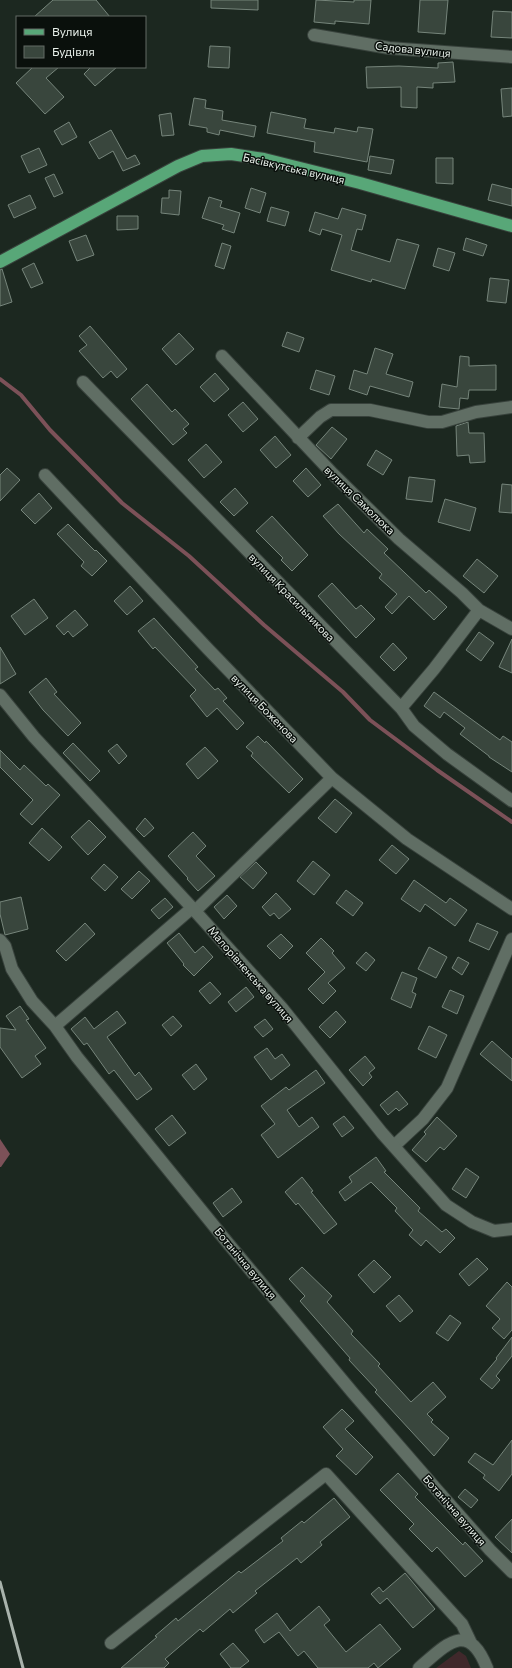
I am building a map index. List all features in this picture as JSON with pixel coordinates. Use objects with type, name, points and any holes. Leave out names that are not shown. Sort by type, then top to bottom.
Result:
[{"type":"main road","name":"Басівкутська вулиця","points":[[0,262],[178,166],[202,156],[231,154],[264,159],[512,226]]},
{"type":"street","name":"Садова вулиця","points":[[314,35],[388,48],[512,57]]},
{"type":"street","name":"вулиця Самолюка","points":[[222,356],[298,438],[399,539],[462,593],[479,610],[512,629]]},
{"type":"street","name":"вулиця Красильникова","points":[[83,382],[401,708],[414,726],[447,754],[512,801]]},
{"type":"street","points":[[298,438],[320,417],[331,410],[370,410],[428,422],[442,422],[476,412],[512,408]]},
{"type":"street","name":"вулиця Боженова","points":[[45,475],[208,649],[332,778],[407,839],[496,900],[512,909]]},
{"type":"street","points":[[401,708],[434,669],[479,610]]},
{"type":"street","name":"Малорівненська вулиця","points":[[0,695],[34,737],[282,1008],[394,1146],[446,1205],[472,1222],[494,1231],[512,1229]]},
{"type":"street","points":[[55,1026],[193,909],[332,778]]},
{"type":"street","points":[[394,1146],[423,1119],[447,1088],[512,939]]},
{"type":"street","name":"Ботанічна вулиця","points":[[0,940],[5,946],[12,969],[32,1001],[55,1026],[77,1057],[227,1242],[353,1393],[490,1550],[512,1572]]},
{"type":"street","points":[[111,1642],[326,1474],[462,1624],[471,1643],[485,1661],[487,1668]]},
{"type":"street","points":[[419,1668],[450,1642],[462,1640],[471,1643]]},
{"type":"shaded area","points":[[0,1139],[10,1154],[1,1167],[0,1167]]},
{"type":"shaded area","points":[[459,1651],[466,1656],[471,1668],[436,1668]]},
{"type":"building","points":[[53,0],[96,0],[109,16],[35,16]]},
{"type":"building","points":[[211,0],[258,0],[258,10],[211,8]]},
{"type":"building","points":[[316,0],[354,2],[354,0],[371,0],[369,24],[335,21],[335,24],[314,22]]},
{"type":"building","points":[[420,0],[448,0],[445,34],[418,32]]},
{"type":"building","points":[[493,11],[512,12],[512,38],[491,37]]},
{"type":"building","points":[[210,46],[230,47],[229,68],[208,67]]},
{"type":"building","points":[[453,62],[455,82],[433,83],[433,88],[417,87],[417,108],[401,107],[401,87],[367,88],[366,67],[399,66],[438,68],[438,63]]},
{"type":"building","points":[[32,68],[58,68],[46,78],[64,97],[45,114],[16,83]]},
{"type":"building","points":[[90,68],[116,68],[95,86],[84,74]]},
{"type":"building","points":[[512,88],[512,116],[503,117],[501,89]]},
{"type":"building","points":[[194,98],[206,100],[205,108],[223,111],[222,120],[256,126],[254,137],[220,130],[219,135],[207,132],[207,128],[189,125]]},
{"type":"building","points":[[271,112],[306,119],[304,128],[334,133],[335,128],[357,132],[358,127],[373,129],[367,162],[314,152],[315,142],[267,133]]},
{"type":"building","points":[[171,113],[174,135],[162,136],[159,115]]},
{"type":"building","points":[[69,122],[77,137],[62,145],[54,131]]},
{"type":"building","points":[[111,130],[127,159],[135,155],[140,164],[123,171],[113,151],[99,159],[89,142]]},
{"type":"building","points":[[39,148],[47,165],[29,173],[21,156]]},
{"type":"building","points":[[370,156],[394,160],[391,174],[368,170]]},
{"type":"building","points":[[436,158],[453,158],[453,184],[436,183]]},
{"type":"building","points":[[54,174],[63,193],[54,197],[45,178]]},
{"type":"building","points":[[492,184],[512,189],[512,206],[488,200]]},
{"type":"building","points":[[251,188],[266,193],[260,213],[245,208]]},
{"type":"building","points":[[169,190],[181,191],[179,215],[161,213],[162,198],[169,198]]},
{"type":"building","points":[[30,195],[36,208],[14,218],[8,205]]},
{"type":"building","points":[[209,197],[222,201],[220,207],[240,213],[234,233],[222,229],[224,225],[202,218]]},
{"type":"building","points":[[271,207],[289,212],[285,226],[267,221]]},
{"type":"building","points":[[342,208],[366,215],[362,230],[357,229],[351,250],[390,262],[397,239],[419,245],[405,289],[372,279],[371,282],[331,270],[342,235],[322,229],[320,235],[309,231],[315,212],[338,219]]},
{"type":"building","points":[[117,216],[138,216],[138,229],[117,230]]},
{"type":"building","points":[[86,235],[94,255],[77,261],[69,241]]},
{"type":"building","points":[[466,238],[487,245],[483,256],[463,250]]},
{"type":"building","points":[[222,243],[231,246],[224,269],[215,266]]},
{"type":"building","points":[[438,248],[455,253],[449,271],[433,266]]},
{"type":"building","points":[[34,263],[43,283],[31,288],[22,269]]},
{"type":"building","points":[[2,269],[12,302],[0,306],[0,270]]},
{"type":"building","points":[[490,278],[509,280],[506,303],[487,301]]},
{"type":"building","points":[[90,326],[127,369],[117,378],[111,371],[103,378],[79,351],[87,345],[79,336]]},
{"type":"building","points":[[287,332],[304,338],[299,352],[282,346]]},
{"type":"building","points":[[179,333],[194,349],[176,365],[162,349]]},
{"type":"building","points":[[375,348],[393,354],[386,374],[413,382],[409,397],[370,386],[367,395],[349,389],[354,370],[367,374]]},
{"type":"building","points":[[460,356],[469,357],[469,366],[496,365],[496,390],[469,390],[468,399],[460,398],[459,409],[439,407],[442,384],[457,387]]},
{"type":"building","points":[[316,370],[335,376],[329,395],[310,389]]},
{"type":"building","points":[[215,373],[229,389],[214,402],[200,387]]},
{"type":"building","points":[[147,384],[172,412],[175,409],[189,424],[183,429],[187,433],[173,445],[131,399]]},
{"type":"building","points":[[243,402],[258,419],[243,432],[228,415]]},
{"type":"building","points":[[468,422],[469,433],[484,433],[485,462],[470,463],[469,455],[457,456],[456,426]]},
{"type":"building","points":[[332,427],[347,439],[331,459],[316,445]]},
{"type":"building","points":[[275,436],[291,455],[276,468],[260,450]]},
{"type":"building","points":[[206,444],[222,462],[204,478],[188,460]]},
{"type":"building","points":[[376,450],[392,460],[383,475],[367,465]]},
{"type":"building","points":[[7,468],[20,480],[0,501],[0,475]]},
{"type":"building","points":[[306,468],[321,485],[308,497],[293,481]]},
{"type":"building","points":[[409,477],[435,480],[432,502],[406,499]]},
{"type":"building","points":[[502,484],[512,485],[512,513],[499,512]]},
{"type":"building","points":[[235,488],[248,503],[234,516],[220,502]]},
{"type":"building","points":[[39,493],[52,508],[35,524],[21,510]]},
{"type":"building","points":[[445,499],[476,508],[470,531],[438,522]]},
{"type":"building","points":[[338,504],[364,533],[367,529],[388,549],[384,553],[426,593],[429,590],[447,607],[434,620],[409,596],[392,614],[385,607],[397,594],[379,578],[382,574],[339,534],[323,516]]},
{"type":"building","points":[[272,516],[308,555],[292,571],[281,560],[283,558],[256,531]]},
{"type":"building","points":[[68,524],[107,561],[92,576],[81,566],[84,562],[57,534]]},
{"type":"building","points":[[477,559],[498,576],[484,593],[463,576]]},
{"type":"building","points":[[332,583],[356,609],[361,605],[375,619],[356,638],[318,596]]},
{"type":"building","points":[[130,586],[143,601],[127,615],[114,601]]},
{"type":"building","points":[[34,599],[48,618],[25,635],[11,616]]},
{"type":"building","points":[[75,610],[88,625],[73,637],[68,631],[64,635],[56,626]]},
{"type":"building","points":[[154,618],[198,667],[195,669],[215,690],[218,688],[227,698],[223,701],[244,723],[237,730],[217,708],[207,717],[190,696],[196,690],[155,647],[153,649],[138,631]]},
{"type":"building","points":[[479,632],[494,643],[481,661],[466,650]]},
{"type":"building","points":[[512,639],[512,673],[499,667]]},
{"type":"building","points":[[393,643],[407,658],[394,671],[380,657]]},
{"type":"building","points":[[0,647],[16,674],[0,684]]},
{"type":"building","points":[[46,678],[57,692],[54,694],[81,723],[68,736],[43,710],[29,692]]},
{"type":"building","points":[[434,692],[500,740],[503,736],[512,742],[512,772],[489,757],[460,734],[465,728],[444,712],[440,718],[424,706]]},
{"type":"building","points":[[258,736],[265,743],[266,741],[303,779],[289,793],[251,756],[253,753],[246,747]]},
{"type":"building","points":[[73,743],[100,771],[90,781],[63,753]]},
{"type":"building","points":[[117,744],[127,756],[119,764],[108,751]]},
{"type":"building","points":[[205,747],[218,761],[198,779],[186,764]]},
{"type":"building","points":[[0,750],[20,770],[24,765],[46,786],[48,784],[60,795],[32,825],[20,814],[33,800],[0,767]]},
{"type":"building","points":[[335,799],[352,813],[336,833],[318,818]]},
{"type":"building","points":[[145,818],[154,828],[144,837],[136,829]]},
{"type":"building","points":[[89,820],[106,837],[88,855],[71,837]]},
{"type":"building","points":[[42,828],[62,847],[49,861],[29,843]]},
{"type":"building","points":[[193,832],[206,846],[196,856],[215,876],[198,891],[168,856]]},
{"type":"building","points":[[392,845],[409,859],[396,874],[379,860]]},
{"type":"building","points":[[313,861],[330,875],[314,895],[297,881]]},
{"type":"building","points":[[256,862],[267,873],[253,889],[240,877]]},
{"type":"building","points":[[104,864],[118,877],[105,891],[91,878]]},
{"type":"building","points":[[139,871],[150,881],[132,899],[121,889]]},
{"type":"building","points":[[414,880],[446,903],[450,898],[467,910],[455,926],[425,904],[420,912],[401,899]]},
{"type":"building","points":[[346,890],[363,903],[353,916],[336,903]]},
{"type":"building","points":[[276,893],[291,909],[279,919],[274,913],[270,916],[262,907]]},
{"type":"building","points":[[227,895],[237,906],[224,919],[214,907]]},
{"type":"building","points":[[21,897],[28,929],[5,935],[0,914],[0,902]]},
{"type":"building","points":[[165,898],[173,907],[159,919],[151,910]]},
{"type":"building","points":[[85,923],[95,934],[66,961],[56,951]]},
{"type":"building","points":[[477,923],[498,932],[489,950],[469,941]]},
{"type":"building","points":[[179,933],[195,953],[203,946],[213,957],[194,976],[183,965],[184,964],[167,943]]},
{"type":"building","points":[[281,934],[293,946],[280,959],[267,946]]},
{"type":"building","points":[[321,938],[334,951],[332,953],[345,968],[328,983],[336,991],[323,1004],[308,989],[325,972],[306,953]]},
{"type":"building","points":[[429,947],[447,957],[436,978],[418,969]]},
{"type":"building","points":[[366,952],[375,960],[366,971],[356,963]]},
{"type":"building","points":[[458,957],[469,963],[462,975],[452,968]]},
{"type":"building","points":[[402,972],[417,978],[412,992],[416,994],[411,1008],[391,999]]},
{"type":"building","points":[[210,982],[221,994],[210,1004],[199,991]]},
{"type":"building","points":[[246,987],[254,997],[236,1012],[228,1002]]},
{"type":"building","points":[[450,990],[464,996],[457,1014],[442,1007]]},
{"type":"building","points":[[20,1006],[29,1019],[26,1020],[46,1048],[35,1056],[41,1064],[22,1078],[0,1047],[0,1028],[16,1030],[6,1016]]},
{"type":"building","points":[[117,1011],[126,1023],[107,1037],[135,1076],[139,1072],[152,1089],[137,1100],[114,1070],[109,1074],[87,1043],[84,1045],[71,1029],[85,1017],[94,1029]]},
{"type":"building","points":[[336,1011],[346,1022],[330,1038],[319,1027]]},
{"type":"building","points":[[173,1016],[182,1026],[171,1036],[162,1025]]},
{"type":"building","points":[[265,1019],[273,1029],[263,1037],[254,1027]]},
{"type":"building","points":[[429,1026],[447,1035],[436,1058],[418,1049]]},
{"type":"building","points":[[492,1041],[512,1059],[512,1081],[480,1054]]},
{"type":"building","points":[[267,1048],[275,1059],[282,1054],[290,1065],[271,1080],[254,1057]]},
{"type":"building","points":[[365,1056],[375,1068],[369,1073],[372,1077],[363,1086],[349,1070]]},
{"type":"building","points":[[196,1064],[207,1079],[194,1090],[182,1075]]},
{"type":"building","points":[[316,1070],[325,1083],[287,1110],[299,1127],[312,1117],[319,1127],[278,1158],[261,1135],[275,1124],[261,1106],[286,1087],[289,1090]]},
{"type":"building","points":[[397,1091],[408,1104],[399,1111],[396,1108],[388,1115],[380,1105]]},
{"type":"building","points":[[172,1115],[186,1133],[169,1146],[155,1129]]},
{"type":"building","points":[[344,1116],[354,1128],[342,1137],[333,1124]]},
{"type":"building","points":[[437,1117],[457,1136],[444,1150],[440,1147],[426,1162],[412,1150],[426,1134],[424,1132]]},
{"type":"building","points":[[376,1157],[386,1171],[384,1172],[420,1208],[418,1211],[442,1232],[446,1229],[455,1238],[440,1253],[426,1240],[421,1246],[409,1235],[413,1230],[395,1211],[397,1208],[371,1182],[345,1201],[339,1192],[352,1182],[349,1177]]},
{"type":"building","points":[[466,1168],[479,1177],[466,1198],[452,1189]]},
{"type":"building","points":[[302,1177],[313,1191],[311,1192],[337,1224],[324,1234],[298,1203],[296,1205],[285,1192]]},
{"type":"building","points":[[232,1188],[242,1202],[223,1217],[213,1203]]},
{"type":"building","points":[[477,1258],[488,1269],[469,1286],[459,1274]]},
{"type":"building","points":[[374,1260],[391,1277],[374,1293],[358,1275]]},
{"type":"building","points":[[302,1267],[332,1296],[327,1302],[353,1331],[351,1334],[380,1364],[378,1366],[411,1402],[433,1382],[446,1397],[427,1414],[433,1420],[431,1422],[449,1438],[434,1456],[375,1392],[377,1390],[349,1360],[350,1358],[300,1301],[305,1296],[289,1279]]},
{"type":"building","points":[[507,1282],[512,1287],[512,1330],[504,1339],[492,1328],[500,1319],[486,1306]]},
{"type":"building","points":[[399,1295],[413,1311],[400,1322],[386,1306]]},
{"type":"building","points":[[450,1315],[461,1323],[448,1341],[436,1333]]},
{"type":"building","points":[[512,1337],[512,1356],[496,1376],[500,1380],[492,1389],[480,1379],[497,1359],[496,1358]]},
{"type":"building","points":[[342,1409],[354,1421],[345,1429],[373,1457],[356,1475],[336,1456],[343,1449],[323,1427]]},
{"type":"building","points":[[512,1440],[512,1474],[499,1491],[483,1478],[485,1475],[468,1462],[475,1453],[493,1465]]},
{"type":"building","points":[[398,1473],[418,1494],[415,1497],[463,1545],[465,1542],[483,1561],[465,1577],[437,1547],[432,1552],[409,1529],[414,1524],[380,1490]]},
{"type":"building","points":[[465,1489],[478,1500],[471,1508],[458,1497]]},
{"type":"building","points":[[334,1498],[350,1517],[320,1542],[322,1545],[301,1563],[297,1558],[255,1591],[257,1593],[233,1613],[230,1609],[203,1632],[200,1629],[165,1659],[169,1663],[164,1668],[121,1668],[157,1637],[155,1636],[176,1618],[178,1621],[239,1571],[241,1573],[283,1541],[281,1538],[302,1521],[304,1523]]},
{"type":"building","points":[[512,1519],[512,1553],[495,1537]]},
{"type":"building","points":[[405,1573],[435,1609],[413,1628],[387,1598],[380,1604],[371,1594],[379,1587],[383,1592]]},
{"type":"building","points":[[319,1606],[330,1620],[324,1625],[346,1652],[380,1624],[401,1649],[378,1668],[374,1663],[368,1668],[318,1668],[304,1651],[298,1656],[279,1632],[264,1643],[255,1630],[277,1613],[290,1631]]},
{"type":"building","points":[[233,1643],[249,1661],[240,1668],[231,1668],[220,1654]]},
{"type":"waterway","points":[[0,379],[21,395],[50,430],[122,503],[189,556],[264,625],[343,692],[370,720],[437,770],[512,822]]},
{"type":"railway","points":[[0,1582],[23,1668]]}]
